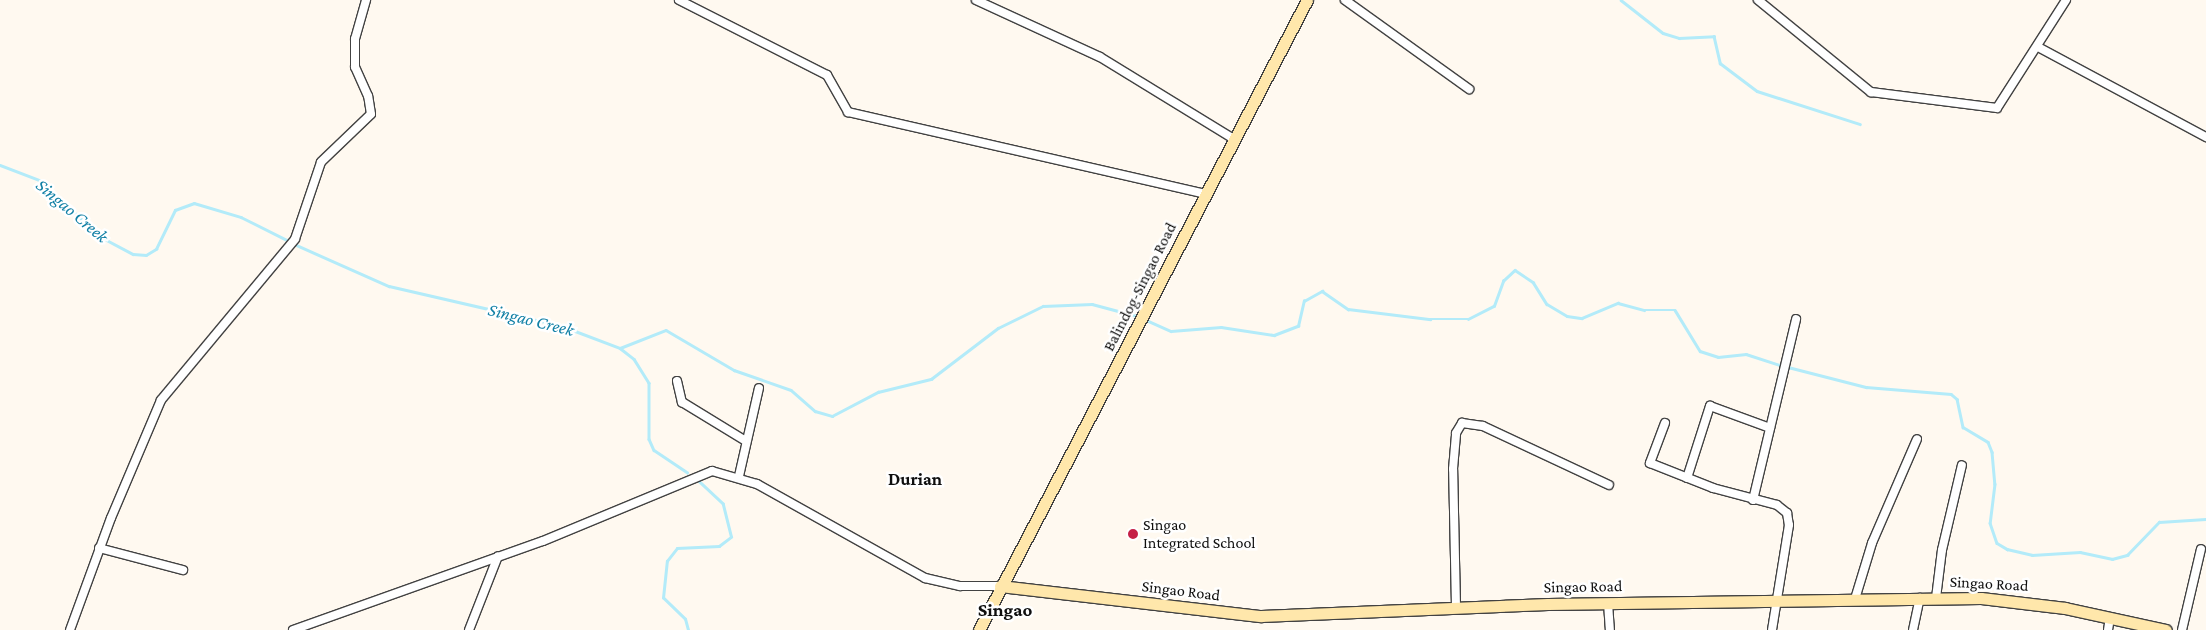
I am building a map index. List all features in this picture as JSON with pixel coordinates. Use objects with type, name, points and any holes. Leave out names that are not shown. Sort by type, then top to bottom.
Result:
[{"type":"street","points":[[70,630],[99,548],[161,400],[295,239],[321,162],[371,114],[368,96],[355,67],[355,39],[366,0]]},
{"type":"street","points":[[679,0],[827,75],[848,112],[1205,194]]},
{"type":"street","points":[[976,0],[1100,58],[1234,139]]},
{"type":"street","name":"Balindog-Singao Road","points":[[979,630],[1000,586],[1307,0]]},
{"type":"street","points":[[1345,0],[1469,89]]},
{"type":"street","points":[[1758,0],[1854,81],[1882,95],[1945,98],[1997,108],[2038,47],[2066,0]]},
{"type":"street","points":[[2038,47],[2206,137]]},
{"type":"street","points":[[1753,500],[1796,319]]},
{"type":"street","points":[[677,381],[682,402],[746,440]]},
{"type":"street","points":[[739,476],[746,440],[760,388]]},
{"type":"street","points":[[1687,478],[1710,406],[1770,428]]},
{"type":"street","points":[[1456,607],[1453,469],[1456,433],[1462,424],[1483,426],[1609,485]]},
{"type":"street","points":[[1666,424],[1650,463],[1687,478],[1753,500],[1777,505],[1789,518],[1772,630]]},
{"type":"street","points":[[1856,599],[1872,543],[1916,439]]},
{"type":"street","points":[[1936,598],[1942,550],[1962,465]]},
{"type":"street","points":[[293,630],[611,515],[698,474],[739,476],[925,578],[960,586],[1000,586]]},
{"type":"street","points":[[99,548],[183,570]]},
{"type":"street","points":[[2182,630],[2201,548]]},
{"type":"street","points":[[469,630],[498,556]]},
{"type":"street","name":"Singao Road","points":[[1000,586],[1261,616],[1456,607],[1608,603],[1920,598],[2011,600],[2110,617],[2133,626],[2166,630]]},
{"type":"street","points":[[1913,630],[1920,598]]},
{"type":"street","points":[[1608,603],[1610,630]]},
{"type":"street","points":[[2108,630],[2110,617]]},
{"type":"waterway","points":[[1621,0],[1663,33],[1679,38],[1714,36],[1720,63],[1757,91],[1860,124]]},
{"type":"waterway","name":"Singao Creek","points":[[0,165],[39,180],[101,237],[133,254],[146,255],[156,249],[175,210],[194,203],[241,217],[289,241]]},
{"type":"waterway","name":"Singao Creek","points":[[294,244],[389,286],[562,326],[620,348],[634,359],[649,383],[649,439],[654,450],[687,472]]},
{"type":"waterway","points":[[1146,320],[1171,331],[1221,327],[1274,335],[1298,326],[1304,301],[1322,291],[1348,309],[1430,319],[1468,319],[1494,306],[1503,281],[1515,270],[1533,282],[1547,304],[1567,316],[1582,318],[1618,303],[1644,310],[1675,310],[1700,351],[1718,357],[1746,354],[1780,365]]},
{"type":"waterway","points":[[620,348],[666,330],[734,370],[791,390],[815,411],[832,416],[878,392],[931,379],[998,328],[1043,306],[1092,304],[1137,316]]},
{"type":"waterway","points":[[1788,367],[1866,387],[1951,394],[1957,399],[1963,427],[1988,442],[1992,452],[1995,484],[1990,523],[1997,543],[2007,549],[2032,555],[2080,552],[2112,559],[2127,555],[2159,522],[2206,519]]},
{"type":"waterway","name":"Singao Creek","points":[[688,630],[685,619],[663,598],[667,561],[677,548],[719,546],[731,537],[723,504],[697,480]]},
{"type":"place","name":"Singao Integrated School","points":[[1133,534]]},
{"type":"district","name":"Durian","points":[[915,479]]},
{"type":"district","name":"Singao","points":[[1005,610]]}]
